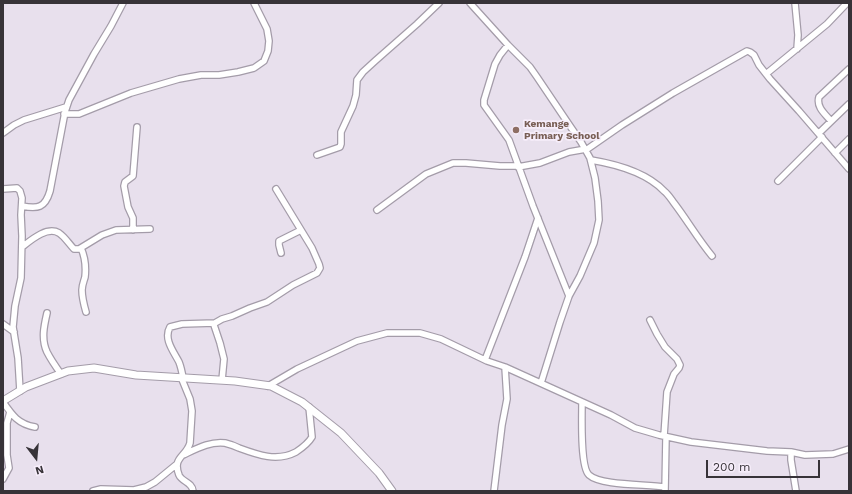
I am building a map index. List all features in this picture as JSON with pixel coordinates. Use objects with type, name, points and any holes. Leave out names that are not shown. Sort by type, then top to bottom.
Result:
[{"type":"main road","points":[[3,401],[26,387],[68,371],[94,368],[136,374],[235,381],[271,386],[302,402],[341,433],[379,473],[392,491]]},
{"type":"street","points":[[22,206],[32,208],[38,207],[42,205],[49,196],[66,107],[123,3]]},
{"type":"street","points":[[64,114],[79,114],[132,93],[179,79],[201,75],[219,75],[254,68],[264,61],[268,51],[269,41],[267,29],[254,3]]},
{"type":"street","points":[[317,155],[340,147],[341,132],[354,100],[358,80],[363,72],[439,3]]},
{"type":"street","points":[[470,3],[530,67],[586,150],[591,160],[595,178],[599,220],[594,243],[580,276],[569,296],[541,383]]},
{"type":"street","points":[[795,3],[798,35],[797,49]]},
{"type":"street","points":[[766,74],[827,24],[847,3]]},
{"type":"street","points":[[508,45],[495,64],[484,100],[484,105],[509,140],[569,296]]},
{"type":"street","points":[[377,210],[426,174],[453,163],[518,166],[540,163],[569,152],[586,150],[673,93],[747,51],[754,55],[766,74],[849,169]]},
{"type":"street","points":[[831,121],[820,108],[818,97],[849,69]]},
{"type":"street","points":[[778,181],[831,121],[849,104]]},
{"type":"street","points":[[3,132],[24,120],[66,107]]},
{"type":"street","points":[[134,230],[124,186],[125,182],[133,176],[137,127]]},
{"type":"street","points":[[835,153],[849,139]]},
{"type":"street","points":[[591,160],[626,169],[650,180],[664,191],[684,216],[696,236],[712,256]]},
{"type":"street","points":[[3,189],[15,188],[20,191],[22,198],[21,278],[15,306],[13,327],[18,353],[20,391]]},
{"type":"street","points":[[93,491],[101,489],[134,490],[146,487],[155,482],[177,464],[189,448],[192,411],[190,399],[182,378],[179,364],[170,344],[168,336],[170,327],[182,324],[215,323],[267,302],[317,272],[320,268],[312,248],[276,189]]},
{"type":"street","points":[[485,360],[526,257],[538,217]]},
{"type":"street","points":[[22,247],[35,236],[51,232],[57,232],[66,239],[74,249],[81,248],[102,235],[116,230],[150,229]]},
{"type":"street","points":[[281,254],[279,241],[301,230]]},
{"type":"street","points":[[81,248],[85,267],[82,298],[86,312]]},
{"type":"street","points":[[47,313],[44,331],[44,345],[47,353],[61,374]]},
{"type":"street","points":[[582,402],[584,458],[585,469],[588,475],[594,479],[602,481],[636,485],[652,485],[665,489],[667,392],[674,374],[680,366],[677,359],[665,347],[650,320]]},
{"type":"street","points":[[215,323],[214,325],[224,359],[222,380]]},
{"type":"street","points":[[3,324],[14,332]]},
{"type":"street","points":[[268,386],[297,369],[358,341],[387,333],[420,334],[441,340],[485,360],[505,367],[612,415],[635,428],[692,442],[767,451],[805,454],[833,454],[849,449]]},
{"type":"street","points":[[494,491],[502,425],[507,399],[505,367]]},
{"type":"street","points":[[3,401],[10,412],[19,421],[26,425],[35,427]]},
{"type":"street","points":[[183,455],[212,444],[224,443],[253,453],[276,458],[287,456],[304,446],[312,437],[309,407]]},
{"type":"street","points":[[3,479],[9,468],[7,455],[7,423],[10,412]]},
{"type":"street","points":[[791,452],[796,491]]},
{"type":"street","points":[[177,464],[179,476],[190,484],[193,491]]},
{"type":"place","name":"Kemange Primary School","points":[[516,130]]}]
